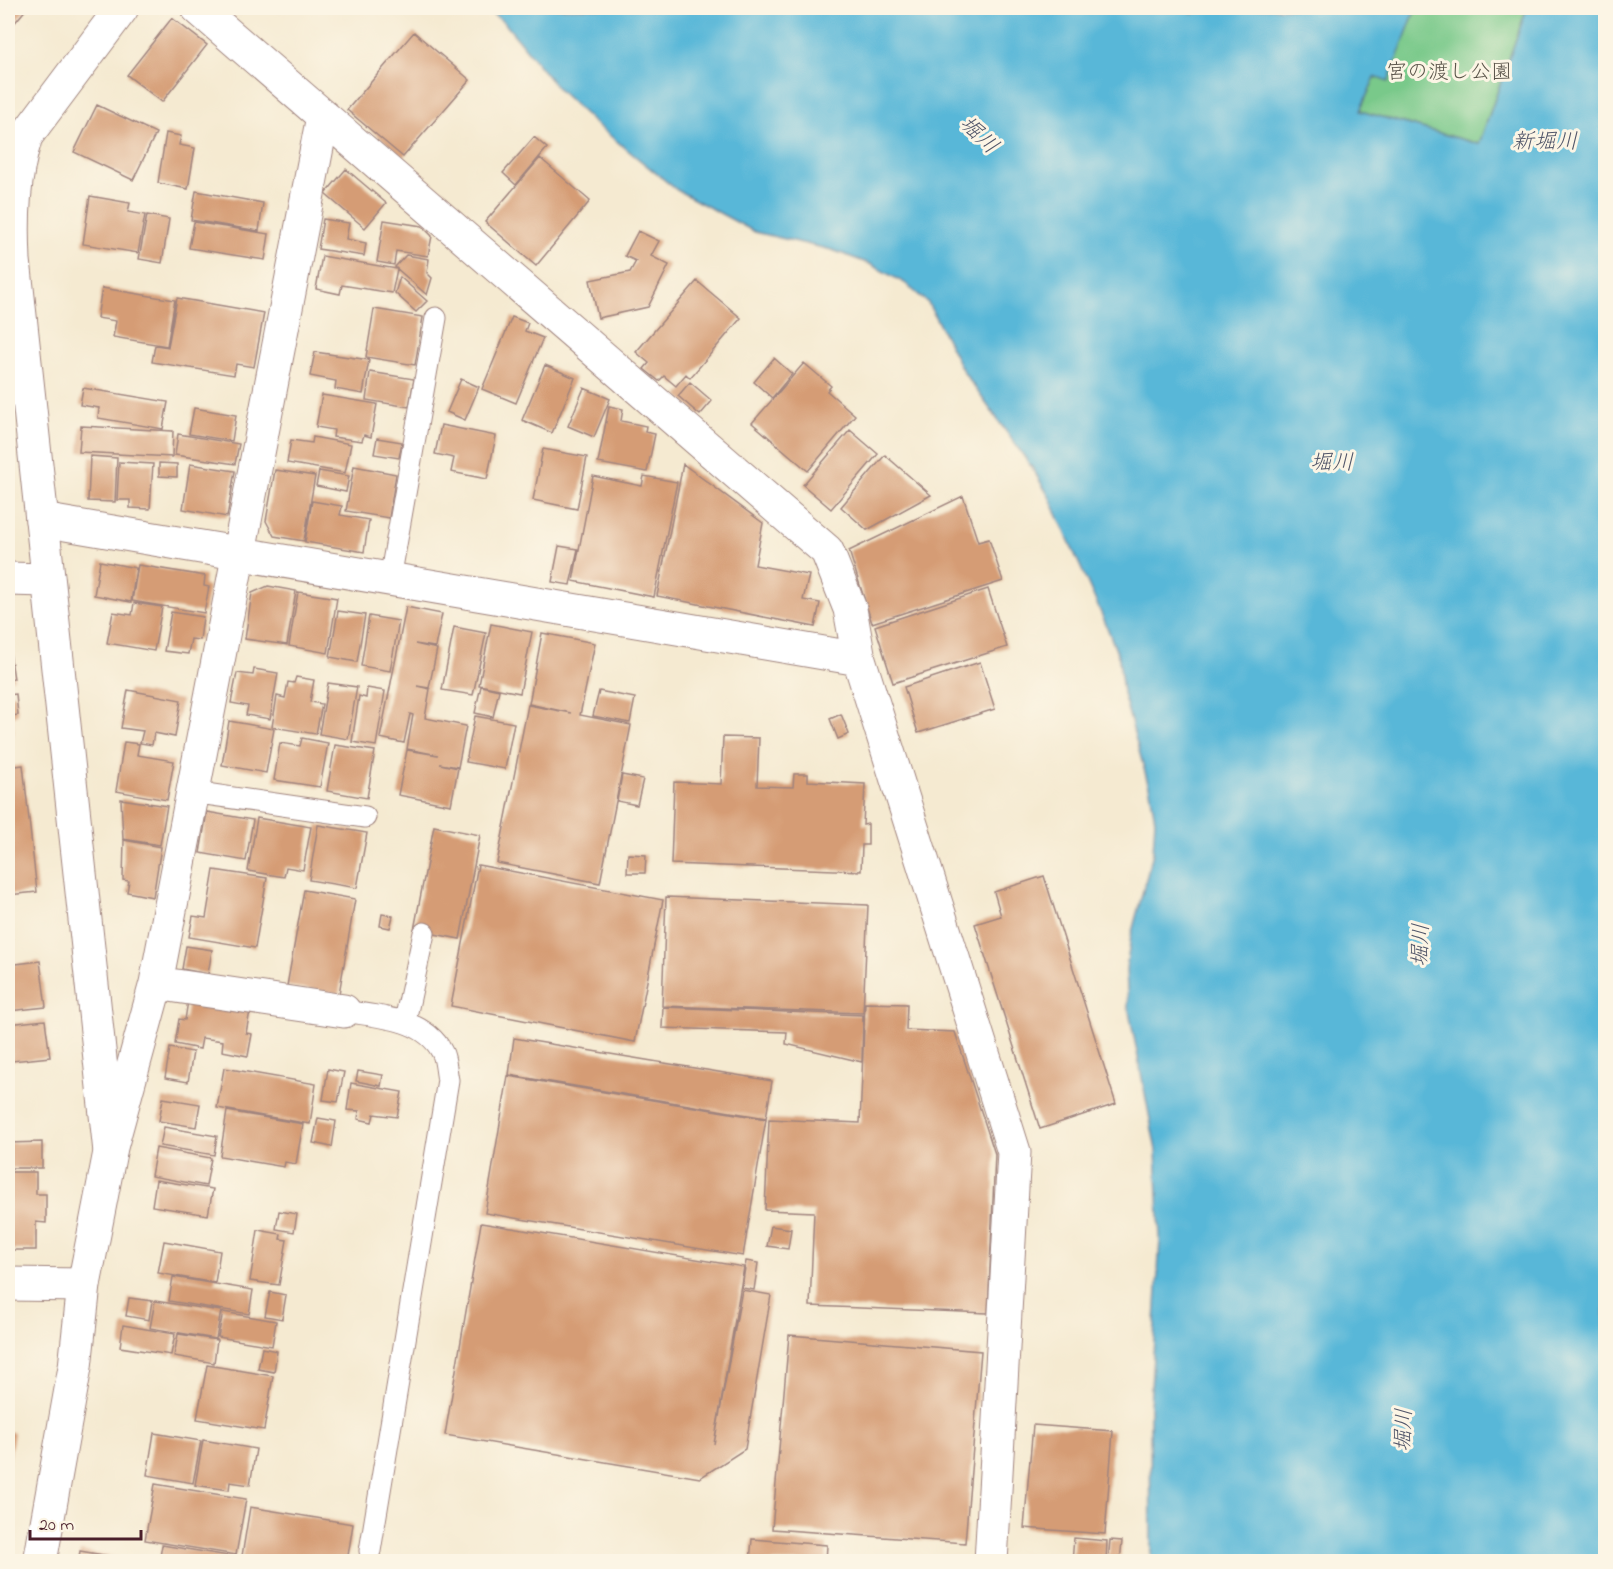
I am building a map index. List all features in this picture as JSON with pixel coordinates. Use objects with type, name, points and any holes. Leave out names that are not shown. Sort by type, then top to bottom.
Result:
[{"type":"street","points":[[110,1152],[42,520],[16,344],[12,218],[18,161],[17,136],[122,8]]},
{"type":"street","points":[[198,8],[827,551],[850,609],[859,659],[1014,1152],[992,1562]]},
{"type":"street","points":[[40,1562],[75,1367],[84,1285],[110,1152],[156,983],[323,116]]},
{"type":"street","points":[[42,520],[859,659]]},
{"type":"street","points":[[8,579],[47,580]]},
{"type":"street","points":[[156,983],[345,1011]]},
{"type":"street","points":[[8,1284],[84,1285]]},
{"type":"lane","points":[[390,579],[436,318]]},
{"type":"lane","points":[[192,792],[365,817]]},
{"type":"lane","points":[[405,1021],[424,933]]},
{"type":"lane","points":[[345,1011],[405,1021],[425,1034],[442,1052],[448,1080],[370,1551]]},
{"type":"green space","name":"宮の渡し公園","points":[[1416,8],[1527,8],[1479,144],[1360,111],[1375,77],[1388,81]]},
{"type":"water","name":"堀川","points":[[484,8],[1189,8],[1192,14],[1206,8],[1416,8],[1388,82],[1375,77],[1360,111],[1479,144],[1527,8],[1605,8],[1605,1561],[1151,1561],[1150,1407],[1160,1239],[1156,1150],[1128,1006],[1126,970],[1131,936],[1153,853],[1155,820],[1150,790],[1123,693],[1119,658],[1105,622],[1050,498],[1033,469],[963,371],[928,303],[905,283],[870,264],[832,250],[755,232],[677,190],[592,121],[558,89],[504,22]]},
{"type":"building","points":[[8,8],[27,8],[8,31]]},
{"type":"building","points":[[172,18],[207,45],[162,102],[127,75]]},
{"type":"building","points":[[414,32],[470,80],[403,157],[347,110]]},
{"type":"building","points":[[97,105],[156,133],[133,180],[74,152]]},
{"type":"building","points":[[166,133],[181,136],[179,145],[195,148],[188,189],[158,183]]},
{"type":"building","points":[[534,137],[547,148],[516,185],[503,173]]},
{"type":"building","points":[[540,158],[590,201],[536,266],[485,222]]},
{"type":"building","points":[[346,169],[386,203],[365,228],[325,194]]},
{"type":"building","points":[[196,191],[263,203],[259,231],[191,220]]},
{"type":"building","points":[[90,196],[130,203],[128,212],[145,215],[138,253],[83,244]]},
{"type":"building","points":[[147,215],[169,219],[162,263],[139,259]]},
{"type":"building","points":[[323,219],[349,223],[346,239],[366,243],[364,256],[318,249]]},
{"type":"building","points":[[384,220],[422,226],[432,236],[428,256],[396,251],[394,265],[377,262]]},
{"type":"building","points":[[194,222],[269,234],[265,260],[189,248]]},
{"type":"building","points":[[638,231],[659,241],[651,256],[669,265],[648,307],[598,318],[590,280],[630,272],[636,261],[625,256]]},
{"type":"building","points":[[406,255],[429,259],[427,273],[432,278],[427,295],[395,267]]},
{"type":"building","points":[[322,256],[397,269],[392,293],[342,285],[340,294],[316,289]]},
{"type":"building","points":[[400,277],[427,301],[416,312],[395,293]]},
{"type":"building","points":[[697,281],[741,318],[690,378],[686,374],[676,386],[664,376],[659,381],[644,369],[649,363],[636,352]]},
{"type":"building","points":[[102,288],[175,300],[167,346],[113,337],[116,321],[97,318]]},
{"type":"building","points":[[177,298],[264,313],[254,367],[236,364],[234,375],[152,362],[155,345],[168,347]]},
{"type":"building","points":[[374,309],[423,317],[415,365],[366,357]]},
{"type":"building","points":[[512,317],[528,323],[525,331],[543,338],[516,403],[482,389]]},
{"type":"building","points":[[315,352],[369,360],[363,394],[335,389],[336,381],[310,376]]},
{"type":"building","points":[[774,358],[792,374],[772,398],[754,382]]},
{"type":"building","points":[[804,363],[831,386],[827,391],[855,415],[808,471],[752,423]]},
{"type":"building","points":[[545,365],[575,378],[552,433],[522,420]]},
{"type":"building","points":[[370,372],[414,379],[409,407],[366,400]]},
{"type":"building","points":[[461,379],[479,387],[465,420],[447,412]]},
{"type":"building","points":[[690,382],[712,401],[700,415],[678,396]]},
{"type":"building","points":[[83,388],[168,402],[163,429],[98,418],[99,408],[80,405]]},
{"type":"building","points":[[584,388],[610,399],[594,437],[568,426]]},
{"type":"building","points":[[322,395],[377,404],[371,437],[364,435],[362,441],[333,437],[334,430],[316,427]]},
{"type":"building","points":[[609,406],[623,409],[621,421],[646,426],[645,432],[655,434],[647,472],[598,463]]},
{"type":"building","points":[[194,408],[236,415],[232,441],[189,434]]},
{"type":"building","points":[[441,425],[496,436],[487,479],[451,472],[454,458],[435,454]]},
{"type":"building","points":[[81,426],[173,431],[172,457],[79,452]]},
{"type":"building","points":[[850,430],[878,454],[831,509],[803,485]]},
{"type":"building","points":[[178,434],[239,444],[235,464],[175,455]]},
{"type":"building","points":[[313,437],[351,444],[345,473],[287,463],[291,440],[312,443]]},
{"type":"building","points":[[377,438],[402,442],[399,458],[374,454]]},
{"type":"building","points":[[543,449],[587,457],[577,509],[533,500]]},
{"type":"building","points":[[885,455],[931,495],[867,530],[841,507]]},
{"type":"building","points":[[90,456],[117,458],[115,502],[88,501]]},
{"type":"building","points":[[119,462],[153,464],[150,509],[130,508],[130,500],[117,500]]},
{"type":"building","points":[[159,463],[177,464],[177,477],[159,476]]},
{"type":"building","points":[[190,464],[235,471],[227,517],[183,509]]},
{"type":"building","points":[[683,464],[763,523],[755,565],[809,575],[803,600],[820,603],[815,627],[657,596]]},
{"type":"building","points":[[354,466],[396,474],[389,518],[346,511]]},
{"type":"building","points":[[275,470],[315,476],[304,541],[274,536],[266,521]]},
{"type":"building","points":[[319,471],[349,476],[346,492],[316,486]]},
{"type":"building","points":[[593,476],[642,486],[644,476],[677,482],[654,597],[573,581]]},
{"type":"building","points":[[963,496],[978,542],[989,539],[1003,581],[872,623],[849,551]]},
{"type":"building","points":[[312,501],[342,506],[340,515],[369,520],[364,552],[305,542]]},
{"type":"building","points":[[559,546],[578,549],[570,585],[552,582]]},
{"type":"building","points":[[100,561],[136,568],[131,602],[94,595]]},
{"type":"building","points":[[138,565],[205,576],[204,586],[209,587],[204,613],[132,601]]},
{"type":"building","points":[[268,586],[296,591],[287,645],[245,639],[252,593]]},
{"type":"building","points":[[988,589],[1007,647],[893,683],[875,626]]},
{"type":"building","points":[[298,592],[337,598],[328,653],[289,646]]},
{"type":"building","points":[[134,603],[162,607],[154,651],[107,643],[113,612],[132,615]]},
{"type":"building","points":[[406,607],[442,614],[435,647],[415,644],[437,649],[429,688],[417,686],[430,689],[425,718],[466,726],[458,767],[440,764],[458,768],[451,805],[398,795],[407,750],[438,755],[407,749],[413,715],[410,714],[404,743],[380,738]]},
{"type":"building","points":[[338,611],[365,615],[357,662],[330,657]]},
{"type":"building","points":[[171,612],[203,617],[200,640],[191,639],[188,654],[164,651]]},
{"type":"building","points":[[369,616],[399,621],[390,671],[361,666]]},
{"type":"building","points":[[491,624],[532,632],[520,693],[479,685]]},
{"type":"building","points":[[454,627],[486,633],[473,695],[442,690]]},
{"type":"building","points":[[542,633],[595,643],[580,715],[631,725],[600,883],[497,863],[528,705],[571,713],[529,704]]},
{"type":"building","points":[[8,639],[14,679],[8,680]]},
{"type":"building","points":[[980,662],[995,709],[918,733],[904,687]]},
{"type":"building","points":[[254,669],[278,673],[270,719],[246,715],[248,706],[231,703],[237,673],[253,675]]},
{"type":"building","points":[[296,677],[314,680],[310,702],[322,704],[316,734],[272,727],[277,696],[285,698],[288,682],[294,683]]},
{"type":"building","points":[[328,683],[357,687],[348,739],[319,734]]},
{"type":"building","points":[[481,686],[499,690],[493,717],[475,713]]},
{"type":"building","points":[[367,688],[385,691],[376,746],[352,742],[359,696],[366,698]]},
{"type":"building","points":[[128,690],[181,700],[175,737],[154,733],[152,745],[140,743],[143,731],[121,728]]},
{"type":"building","points":[[599,691],[635,698],[630,723],[593,716]]},
{"type":"building","points":[[16,694],[18,715],[12,716],[14,734],[8,734],[8,695]]},
{"type":"building","points":[[841,714],[849,734],[838,739],[830,719]]},
{"type":"building","points":[[475,716],[514,723],[505,769],[466,762]]},
{"type":"building","points":[[229,721],[274,729],[266,773],[222,765]]},
{"type":"building","points":[[723,737],[759,738],[757,786],[793,787],[794,774],[808,774],[808,781],[865,784],[863,825],[868,824],[868,845],[862,845],[861,871],[671,864],[674,782],[721,784]]},
{"type":"building","points":[[302,738],[328,743],[320,787],[274,780],[280,743],[300,746]]},
{"type":"building","points":[[124,742],[139,744],[137,755],[174,761],[167,800],[116,791]]},
{"type":"building","points":[[335,745],[375,751],[367,798],[327,791]]},
{"type":"building","points":[[23,765],[37,892],[8,895],[8,767]]},
{"type":"building","points":[[622,775],[643,779],[637,805],[617,801]]},
{"type":"building","points":[[121,799],[167,806],[160,845],[123,839]]},
{"type":"building","points":[[207,812],[253,820],[246,861],[200,853]]},
{"type":"building","points":[[257,818],[311,827],[303,870],[286,867],[284,877],[248,871]]},
{"type":"building","points":[[318,825],[367,833],[357,888],[309,880]]},
{"type":"building","points":[[434,826],[480,835],[460,939],[414,930]]},
{"type":"building","points":[[124,840],[161,847],[153,897],[127,892],[129,881],[123,880]]},
{"type":"building","points":[[628,854],[646,855],[645,873],[627,873]]},
{"type":"building","points":[[478,865],[663,900],[635,1042],[451,1006]]},
{"type":"building","points":[[214,870],[267,878],[255,948],[189,937],[193,916],[206,918]]},
{"type":"building","points":[[1044,876],[1116,1104],[1040,1129],[975,924],[1001,916],[994,892]]},
{"type":"building","points":[[304,890],[355,899],[339,994],[287,986]]},
{"type":"building","points":[[666,897],[868,905],[863,1013],[662,1006]]},
{"type":"building","points":[[8,908],[13,943],[8,943]]},
{"type":"building","points":[[382,914],[393,916],[390,928],[380,926]]},
{"type":"building","points":[[186,946],[212,950],[208,974],[182,969]]},
{"type":"building","points":[[40,961],[46,1007],[9,1011],[8,965]]},
{"type":"building","points":[[188,1001],[250,1011],[246,1033],[252,1034],[248,1056],[222,1051],[223,1041],[202,1038],[200,1049],[175,1044],[179,1019],[185,1020]]},
{"type":"building","points":[[865,1003],[907,1004],[906,1030],[955,1032],[995,1154],[988,1313],[810,1306],[814,1212],[765,1210],[769,1119],[860,1123]]},
{"type":"building","points":[[663,1007],[863,1015],[862,1062],[786,1044],[787,1032],[662,1028]]},
{"type":"building","points":[[45,1020],[50,1057],[12,1061],[8,1024]]},
{"type":"building","points":[[514,1038],[772,1081],[766,1118],[509,1075]]},
{"type":"building","points":[[8,1047],[12,1071],[8,1072]]},
{"type":"building","points":[[170,1048],[193,1052],[188,1082],[165,1078]]},
{"type":"building","points":[[224,1068],[316,1084],[310,1124],[217,1108]]},
{"type":"building","points":[[328,1069],[344,1072],[338,1102],[323,1100]]},
{"type":"building","points":[[358,1071],[383,1075],[381,1086],[356,1081]]},
{"type":"building","points":[[508,1076],[766,1119],[743,1256],[485,1213]]},
{"type":"building","points":[[351,1083],[402,1092],[397,1117],[374,1114],[372,1122],[358,1119],[359,1111],[347,1110]]},
{"type":"building","points":[[163,1098],[200,1104],[196,1127],[159,1121]]},
{"type":"building","points":[[227,1111],[303,1124],[296,1164],[285,1162],[284,1167],[220,1156]]},
{"type":"building","points":[[318,1118],[336,1121],[332,1147],[313,1143]]},
{"type":"building","points":[[164,1127],[217,1136],[214,1155],[160,1146]]},
{"type":"building","points":[[42,1142],[42,1168],[8,1168],[8,1143]]},
{"type":"building","points":[[156,1148],[211,1158],[206,1186],[151,1176]]},
{"type":"building","points":[[8,1172],[36,1172],[36,1194],[46,1194],[46,1223],[36,1222],[36,1250],[8,1250]]},
{"type":"building","points":[[156,1180],[213,1189],[208,1215],[152,1206]]},
{"type":"building","points":[[279,1211],[297,1214],[294,1232],[276,1229]]},
{"type":"building","points":[[481,1223],[744,1267],[714,1444],[742,1290],[771,1295],[745,1449],[700,1478],[445,1435]]},
{"type":"building","points":[[771,1226],[791,1229],[788,1249],[767,1246]]},
{"type":"building","points":[[258,1230],[281,1234],[280,1239],[287,1240],[279,1285],[250,1281]]},
{"type":"building","points":[[164,1241],[220,1251],[215,1283],[158,1273]]},
{"type":"building","points":[[746,1261],[758,1263],[754,1290],[742,1288]]},
{"type":"building","points":[[173,1277],[253,1290],[249,1314],[169,1301]]},
{"type":"building","points":[[270,1292],[286,1295],[282,1319],[265,1316]]},
{"type":"building","points":[[129,1298],[152,1301],[149,1320],[126,1316]]},
{"type":"building","points":[[155,1301],[221,1311],[216,1339],[150,1328]]},
{"type":"building","points":[[223,1312],[276,1321],[272,1346],[218,1337]]},
{"type":"building","points":[[123,1325],[175,1334],[171,1355],[120,1347]]},
{"type":"building","points":[[178,1334],[217,1340],[214,1363],[174,1356]]},
{"type":"building","points":[[789,1335],[981,1351],[965,1543],[772,1529]]},
{"type":"building","points":[[262,1348],[277,1351],[274,1372],[258,1369]]},
{"type":"building","points":[[207,1365],[273,1376],[264,1430],[197,1419]]},
{"type":"building","points":[[1033,1425],[1113,1431],[1105,1534],[1024,1528]]},
{"type":"building","points":[[8,1431],[14,1433],[9,1463],[8,1463]]},
{"type":"building","points":[[154,1433],[201,1441],[193,1483],[147,1475]]},
{"type":"building","points":[[203,1440],[256,1449],[250,1485],[230,1482],[229,1490],[195,1485]]},
{"type":"building","points":[[155,1484],[246,1499],[236,1555],[145,1540]]},
{"type":"building","points":[[250,1507],[353,1524],[347,1562],[241,1562]]},
{"type":"building","points":[[1074,1538],[1107,1541],[1106,1562],[1072,1562]]},
{"type":"building","points":[[752,1539],[827,1545],[826,1562],[750,1562]]},
{"type":"building","points":[[1110,1540],[1122,1541],[1120,1562],[1108,1562]]},
{"type":"building","points":[[162,1545],[235,1557],[234,1562],[159,1562]]},
{"type":"building","points":[[80,1551],[132,1560],[132,1562],[78,1562]]},
{"type":"water label","name":"新堀川","points":[[1545,140]]}]
